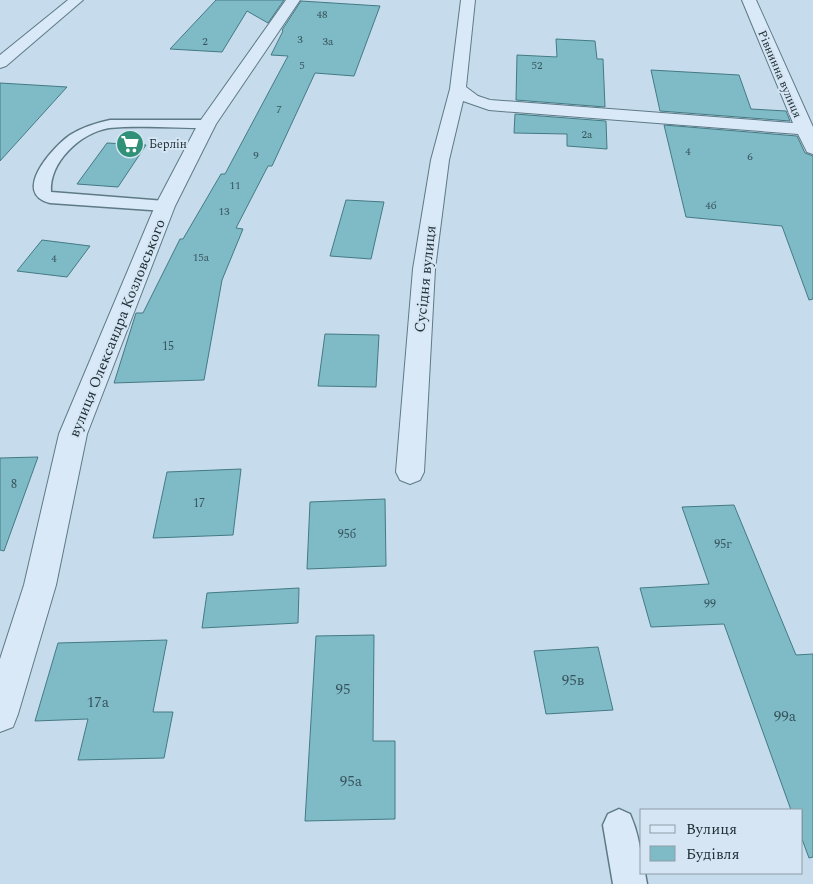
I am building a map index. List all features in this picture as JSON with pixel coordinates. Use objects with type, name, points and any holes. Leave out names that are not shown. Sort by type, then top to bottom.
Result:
[{"type":"street","points":[[0,63],[76,0]]},
{"type":"street","name":"вулиця Олександра Козловського","points":[[0,714],[40,585],[73,434],[166,206],[207,124],[293,0]]},
{"type":"street","name":"Сусідня вулиця","points":[[410,472],[424,269],[440,160],[458,89],[468,0]]},
{"type":"street","name":"Рівнинна вулиця","points":[[749,0],[813,148]]},
{"type":"street","points":[[458,89],[472,100],[489,105],[804,129]]},
{"type":"lane","points":[[166,206],[50,198],[43,194],[41,186],[44,175],[60,151],[84,132],[97,126],[110,124],[207,124]]},
{"type":"lane","points":[[619,825],[630,884]]},
{"type":"building","points":[[216,0],[284,0],[268,23],[247,11],[222,52],[170,49]]},
{"type":"building","points":[[301,1],[380,6],[354,76],[315,73],[272,166],[268,166],[236,228],[243,229],[222,280],[204,380],[114,383],[136,313],[143,313],[180,239],[183,239],[221,174],[225,174],[288,56],[271,55],[282,30]]},
{"type":"building","points":[[556,39],[595,41],[597,59],[603,59],[605,107],[516,100],[517,55],[557,57]]},
{"type":"building","points":[[651,70],[739,75],[751,109],[786,111],[790,121],[660,111]]},
{"type":"building","points":[[0,83],[67,87],[0,161]]},
{"type":"building","points":[[515,114],[606,121],[607,149],[567,146],[567,134],[514,133]]},
{"type":"building","points":[[664,125],[797,136],[805,153],[813,156],[813,299],[809,300],[782,226],[686,217]]},
{"type":"building","points":[[107,143],[146,145],[118,187],[77,184]]},
{"type":"building","points":[[346,200],[384,202],[371,259],[330,256]]},
{"type":"building","points":[[42,240],[90,246],[67,277],[17,271]]},
{"type":"building","points":[[325,334],[379,335],[376,387],[318,386]]},
{"type":"building","points":[[38,457],[4,551],[0,550],[0,458]]},
{"type":"building","points":[[241,469],[233,535],[153,538],[167,472]]},
{"type":"building","points":[[385,499],[386,566],[307,569],[310,502]]},
{"type":"building","points":[[734,505],[796,655],[813,654],[813,857],[809,858],[803,842],[803,809],[791,809],[724,624],[651,627],[640,588],[709,584],[682,507]]},
{"type":"building","points":[[299,588],[298,623],[202,628],[207,593]]},
{"type":"building","points":[[374,635],[373,741],[395,741],[395,819],[305,821],[316,636]]},
{"type":"building","points":[[167,640],[153,712],[173,712],[164,758],[78,760],[88,719],[35,721],[58,643]]},
{"type":"building","points":[[598,647],[613,710],[546,714],[534,651]]},
{"type":"place","name":"Берлін","points":[[130,144]]}]
